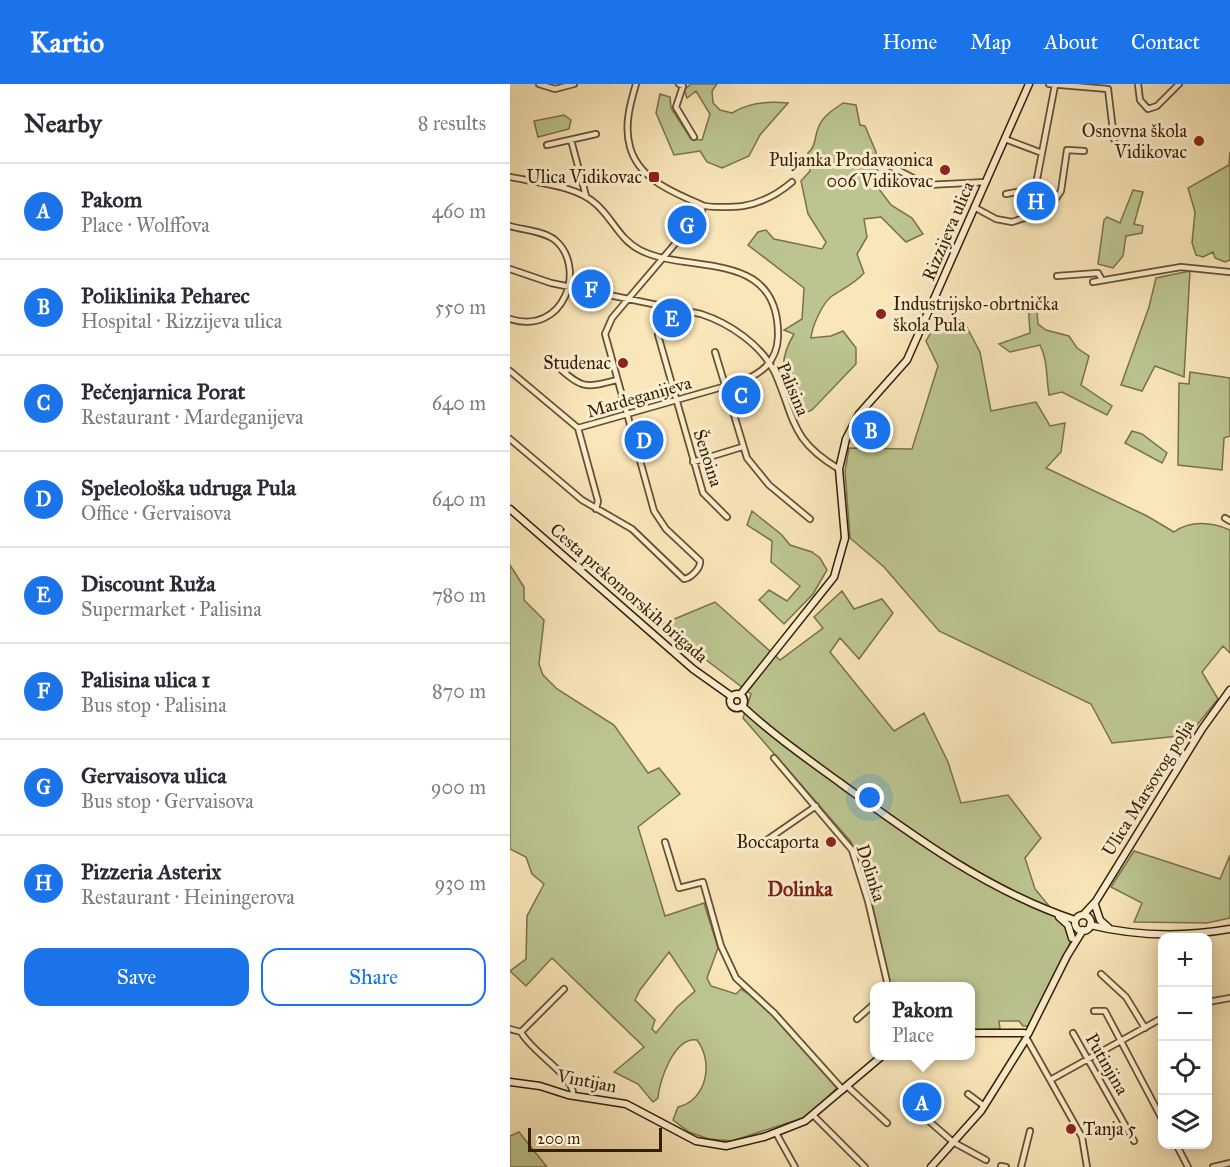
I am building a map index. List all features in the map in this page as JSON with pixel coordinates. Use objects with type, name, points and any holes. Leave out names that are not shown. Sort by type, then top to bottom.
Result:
[{"type":"main road","name":"Rizzijeva ulica","points":[[740,695],[834,577],[845,538],[839,469],[851,426],[907,360],[1029,84]]},
{"type":"main road","name":"Cesta prekomorskih brigada","points":[[510,509],[693,669],[731,696]]},
{"type":"main road","name":"Ulica Marsovog polja","points":[[1088,919],[1095,903],[1202,729],[1229,692]]},
{"type":"main road","points":[[740,695],[744,701],[742,706],[736,709],[729,701],[731,696],[740,695]]},
{"type":"main road","points":[[742,706],[843,786],[939,852],[999,888],[1078,926]]},
{"type":"main road","points":[[1095,903],[1101,922],[1114,930]]},
{"type":"main road","points":[[1053,913],[1068,924],[1072,938]]},
{"type":"main road","points":[[1066,956],[1078,926],[1088,919]]},
{"type":"main road","points":[[931,1167],[984,1106],[1025,1037],[1066,956],[1078,926],[1088,919]]},
{"type":"main road","points":[[1088,919],[1114,930],[1164,934],[1230,928]]},
{"type":"main road","points":[[975,1033],[1025,1037]]},
{"type":"main road","name":"Vintijan","points":[[510,1082],[540,1086],[573,1096],[626,1104],[682,1134],[711,1145],[736,1145],[776,1133],[813,1116],[877,1060]]},
{"type":"street","points":[[539,84],[555,89],[574,84]]},
{"type":"street","points":[[636,84],[627,130],[634,157],[644,172],[655,181],[702,206],[746,205],[776,194],[792,182]]},
{"type":"street","points":[[680,84],[683,86],[676,107],[694,137]]},
{"type":"street","points":[[1049,84],[1108,89],[1114,139]]},
{"type":"street","points":[[1138,84],[1140,100],[1148,109],[1157,106],[1179,84]]},
{"type":"street","points":[[1048,205],[1036,184],[1055,86]]},
{"type":"street","points":[[547,145],[596,134]]},
{"type":"street","points":[[1005,138],[1042,153]]},
{"type":"street","points":[[571,140],[586,196]]},
{"type":"street","points":[[974,207],[996,219],[1012,222],[1029,218],[1048,205],[1061,191],[1067,150],[1084,152]]},
{"type":"street","points":[[889,160],[890,166],[927,185],[986,182]]},
{"type":"street","points":[[510,177],[586,196],[602,209],[626,241],[647,253],[744,273],[762,289],[772,304],[777,328],[777,343],[770,364]]},
{"type":"street","points":[[1006,194],[1027,190],[1036,184]]},
{"type":"street","points":[[510,440],[596,509],[632,529],[684,579],[687,579],[701,564],[657,518],[617,380],[606,330],[628,299],[702,212],[702,206]]},
{"type":"street","points":[[510,226],[554,240],[566,254],[568,264],[562,302],[550,316],[534,322],[510,318]]},
{"type":"street","points":[[1093,282],[1142,276],[1181,267],[1230,272]]},
{"type":"street","name":"Palisina","points":[[510,269],[533,279],[712,317],[745,338],[770,364],[800,436],[813,452],[839,469]]},
{"type":"street","points":[[1057,276],[1096,273],[1102,280]]},
{"type":"street","name":"Šenoina","points":[[658,335],[693,462],[706,498],[728,517]]},
{"type":"street","points":[[715,352],[742,447],[761,477],[810,519]]},
{"type":"street","name":"Mardeganijeva","points":[[578,428],[747,380],[770,364]]},
{"type":"street","points":[[558,367],[577,384],[587,388],[617,380]]},
{"type":"street","points":[[510,371],[578,428],[598,501],[596,509]]},
{"type":"street","points":[[693,462],[742,447]]},
{"type":"street","name":"Dolinka","points":[[774,758],[790,780],[816,806],[852,850],[868,901],[887,982]]},
{"type":"street","points":[[764,842],[816,806]]},
{"type":"street","points":[[666,842],[679,888],[703,882],[721,946],[736,978],[774,1013],[845,1088],[887,1123]]},
{"type":"street","points":[[1101,974],[1126,997],[1145,1028]]},
{"type":"street","points":[[521,1032],[564,989]]},
{"type":"street","points":[[1212,1001],[1230,998]]},
{"type":"street","points":[[857,1019],[870,1008]]},
{"type":"street","points":[[1094,1011],[1105,1011],[1158,1111]]},
{"type":"street","points":[[1052,1079],[1158,1020]]},
{"type":"street","points":[[510,1029],[521,1032],[533,1050],[569,1080],[573,1096]]},
{"type":"street","name":"Putinjina","points":[[1073,1033],[1134,1141]]},
{"type":"street","points":[[1025,1037],[1052,1079],[1082,1137],[1087,1167]]},
{"type":"street","points":[[968,1094],[984,1106]]},
{"type":"street","points":[[914,1108],[953,1142],[986,1160]]},
{"type":"street","points":[[813,1116],[865,1167]]},
{"type":"street","points":[[1021,1167],[1030,1131]]},
{"type":"street","points":[[776,1133],[795,1167]]},
{"type":"street","points":[[1179,1149],[1188,1167]]},
{"type":"street","points":[[1213,1167],[1230,1163]]},
{"type":"green space","points":[[691,84],[717,84],[712,91],[713,103],[720,110],[732,113],[758,104],[788,103],[760,135],[749,156],[722,168],[707,162],[700,151],[674,155],[656,113],[660,94],[670,97],[671,108],[691,139],[702,140],[710,114],[696,91],[687,98],[684,90]]},
{"type":"green space","points":[[843,103],[856,105],[860,125],[865,126],[876,152],[879,189],[891,205],[912,218],[923,234],[906,242],[881,217],[864,219],[867,237],[857,254],[864,273],[825,303],[813,327],[811,338],[831,336],[843,331],[856,348],[856,364],[812,410],[801,415],[788,384],[784,366],[784,357],[794,334],[784,330],[802,319],[804,288],[748,245],[758,232],[766,230],[774,239],[822,249],[826,242],[808,214],[801,181],[810,171],[808,153],[813,147],[821,122]]},
{"type":"green space","points":[[564,115],[571,120],[569,129],[538,137],[534,121]]},
{"type":"green space","points":[[1230,152],[1230,260],[1225,262],[1215,258],[1213,252],[1203,257],[1196,255],[1192,243],[1195,212],[1188,188],[1229,165]]},
{"type":"green space","points":[[1133,190],[1143,192],[1134,224],[1143,226],[1142,233],[1126,236],[1123,256],[1113,268],[1098,264],[1104,220],[1107,217],[1120,223]]},
{"type":"green space","points":[[1190,271],[1184,377],[1155,366],[1142,391],[1121,385],[1149,307],[1156,278]]},
{"type":"green space","points":[[1036,300],[1038,324],[1046,330],[1069,336],[1077,348],[1089,356],[1081,385],[1112,406],[1107,415],[1062,392],[1049,395],[1046,363],[1040,345],[1010,352],[999,344],[1030,333],[1028,301]]},
{"type":"green space","points":[[938,320],[963,320],[980,352],[991,411],[1036,402],[1050,426],[1065,423],[1061,452],[1046,468],[1147,516],[1174,532],[1194,524],[1216,525],[1230,530],[1230,653],[1223,646],[1202,672],[1218,699],[1189,735],[1112,743],[1091,704],[939,631],[884,567],[850,538],[845,471],[849,448],[912,449],[938,366],[926,341]]},
{"type":"green space","points":[[1190,372],[1230,378],[1230,436],[1224,438],[1222,470],[1178,465],[1179,383],[1189,384]]},
{"type":"green space","points":[[1132,431],[1142,434],[1167,453],[1162,463],[1125,443]]},
{"type":"green space","points":[[752,511],[782,535],[790,545],[812,552],[820,558],[827,570],[813,594],[784,624],[759,600],[769,590],[787,601],[800,586],[771,562],[772,541],[747,525]]},
{"type":"green space","points":[[510,565],[524,587],[524,600],[544,620],[539,664],[543,675],[557,689],[614,725],[648,773],[659,768],[680,794],[638,827],[665,916],[704,903],[718,948],[707,978],[711,986],[736,994],[741,989],[761,1002],[837,1088],[806,1117],[732,1141],[709,1139],[689,1132],[673,1120],[678,1107],[696,1097],[705,1079],[705,1059],[697,1040],[681,1045],[675,1053],[661,1081],[658,1098],[653,1102],[638,1084],[614,1072],[644,1047],[552,958],[526,986],[510,971],[526,959],[527,916],[544,884],[532,874],[526,857],[510,849]],"holes":[[[669,952],[695,991],[677,1007],[656,1033],[652,1029],[655,1020],[635,1000]]]},
{"type":"green space","points":[[842,591],[854,609],[882,599],[893,613],[859,659],[840,638],[830,652],[894,731],[924,713],[948,762],[961,803],[1008,795],[1041,838],[1025,858],[1035,889],[1064,924],[1070,943],[1028,1026],[1023,1026],[1019,1021],[999,1021],[1000,1029],[975,1030],[975,982],[890,982],[871,900],[851,842],[743,718],[751,694],[660,625],[715,602],[780,660],[823,628],[814,617]]},
{"type":"green space","points":[[1134,851],[1220,879],[1230,855],[1230,918],[1207,923],[1134,922],[1142,903],[1111,887]]},
{"type":"green space","points":[[519,1132],[547,1167],[510,1167],[510,1136]]},
{"type":"place","name":"Osnovna škola Vidikovac","points":[[1199,141]]},
{"type":"place","name":"Puljanka Prodavaonica 006 Vidikovac","points":[[945,170]]},
{"type":"place","name":"Ulica Vidikovac","points":[[654,177]]},
{"type":"place","name":"Pizzeria Asterix","points":[[1036,201]]},
{"type":"place","name":"Gervaisova ulica","points":[[687,225]]},
{"type":"place","name":"Palisina ulica 1","points":[[591,289]]},
{"type":"place","name":"Industrijsko-obrtnička škola Pula","points":[[881,314]]},
{"type":"place","name":"Discount Ruža","points":[[672,318]]},
{"type":"place","name":"Studenac","points":[[623,363]]},
{"type":"place","name":"Pečenjarnica Porat","points":[[741,395]]},
{"type":"place","name":"Poliklinika Peharec","points":[[871,430]]},
{"type":"place","name":"Speleološka udruga Pula","points":[[644,440]]},
{"type":"place","name":"Boccaporta","points":[[831,842]]},
{"type":"place","name":"Pakom","points":[[922,1102]]},
{"type":"place","name":"Tanja 5","points":[[1071,1129]]},
{"type":"district","name":"Dolinka","points":[[800,889]]}]
